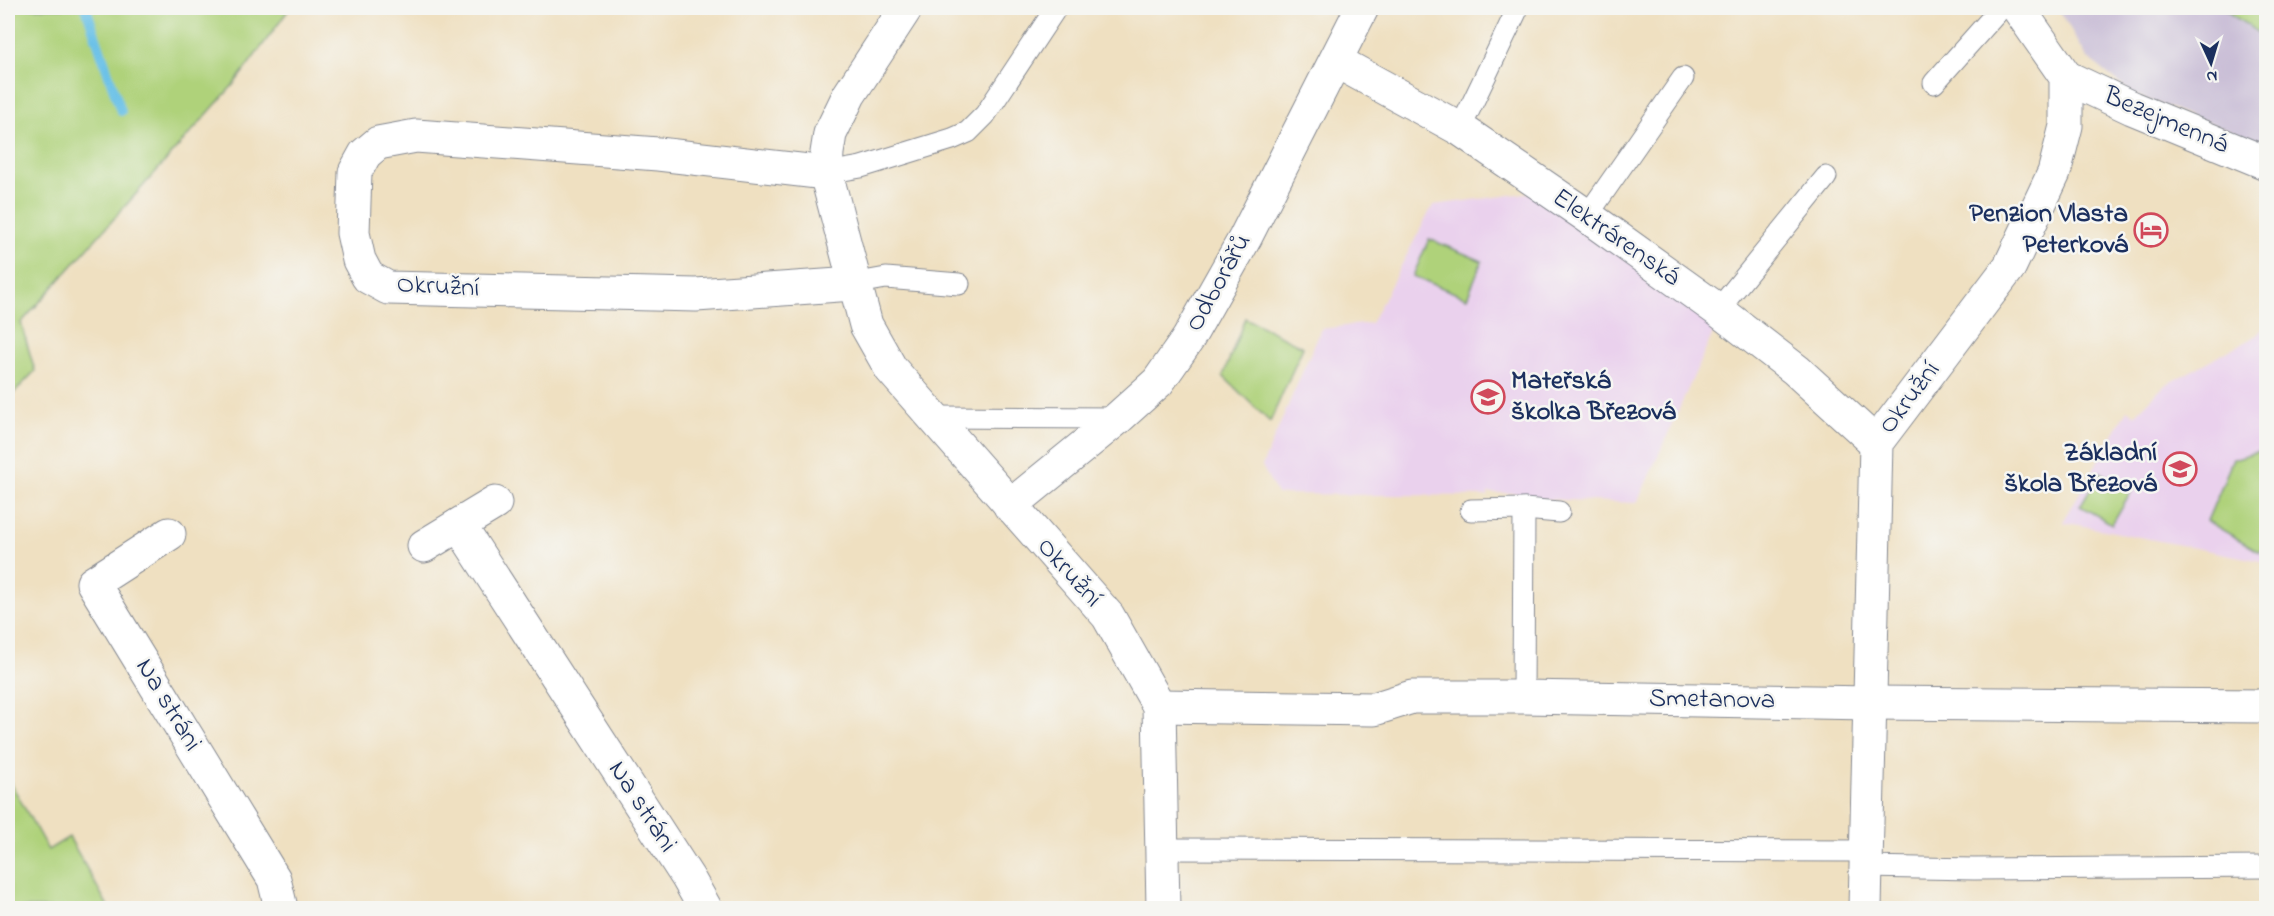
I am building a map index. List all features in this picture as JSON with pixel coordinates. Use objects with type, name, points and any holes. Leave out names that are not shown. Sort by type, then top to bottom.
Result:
[{"type":"street","name":"Okružní","points":[[906,8],[849,95],[830,135],[826,173],[853,284],[866,326],[891,369],[1108,616],[1159,706],[1163,909]]},
{"type":"street","name":"Odborářů","points":[[1010,506],[1118,418],[1158,382],[1188,339],[1245,238],[1362,8]]},
{"type":"street","points":[[2018,8],[2066,77]]},
{"type":"street","name":"Elektrárenská","points":[[1336,61],[1461,129],[1587,216],[1718,310],[1796,370],[1876,444]]},
{"type":"street","name":"Okružní","points":[[1865,909],[1876,444],[2010,266],[2054,173],[2066,126],[2066,77]]},
{"type":"street","name":"Bezejmenná","points":[[2066,77],[2132,108],[2266,163]]},
{"type":"street","name":"Okružní","points":[[826,173],[658,154],[416,136],[378,143],[365,154],[355,172],[353,233],[359,260],[368,277],[388,288],[696,295],[853,284]]},
{"type":"street","points":[[424,546],[495,503]]},
{"type":"street","name":"Na stráni","points":[[459,525],[688,878],[705,909]]},
{"type":"street","name":"Na stráni","points":[[170,534],[93,583],[274,879],[281,909]]},
{"type":"street","name":"Smetanova","points":[[1159,706],[1374,709],[1412,697],[1523,697],[1869,704],[2266,706]]},
{"type":"lane","points":[[826,173],[861,167],[968,132],[985,116],[1056,8]]},
{"type":"lane","points":[[1461,129],[1518,8]]},
{"type":"lane","points":[[1935,83],[2001,8]]},
{"type":"lane","points":[[1587,216],[1683,78]]},
{"type":"lane","points":[[1718,310],[1826,177]]},
{"type":"lane","points":[[853,284],[886,278],[959,284]]},
{"type":"lane","points":[[934,417],[1118,418]]},
{"type":"lane","points":[[1523,697],[1524,509]]},
{"type":"lane","points":[[1471,510],[1524,509],[1559,512]]},
{"type":"lane","points":[[1162,849],[1866,859],[1974,869],[2266,867]]},
{"type":"shaded area","points":[[2058,8],[2222,8],[2266,38],[2266,144],[2133,94],[2087,57]]},
{"type":"shaded area","name":"Mateřská školka Březová","points":[[1534,192],[1717,324],[1637,503],[1521,498],[1516,493],[1488,493],[1488,496],[1277,494],[1262,466],[1321,329],[1371,323],[1433,205]]},
{"type":"shaded area","name":"Základní škola Březová","points":[[2266,325],[2266,562],[2063,522],[2127,410],[2135,415],[2165,385],[2256,336]]},
{"type":"green space","points":[[8,8],[290,8],[234,84],[21,323],[35,371],[8,399]]},
{"type":"green space","points":[[2222,8],[2266,8],[2266,38]]},
{"type":"green space","points":[[1429,239],[1482,261],[1467,298],[1413,276]]},
{"type":"green space","points":[[1245,318],[1303,347],[1270,422],[1223,376]]},
{"type":"green space","points":[[2266,449],[2266,539],[2260,552],[2207,521],[2233,459]]},
{"type":"green space","points":[[2100,472],[2132,490],[2112,524],[2080,506]]},
{"type":"green space","points":[[8,778],[48,850],[69,837],[109,908],[8,908]]},
{"type":"waterway","points":[[86,8],[121,111]]},
{"type":"place","name":"Penzion Vlasta Peterková","points":[[2151,230]]},
{"type":"place","name":"Mateřská školka Březová","points":[[1488,397]]},
{"type":"place","name":"Základní škola Březová","points":[[2180,469]]}]
